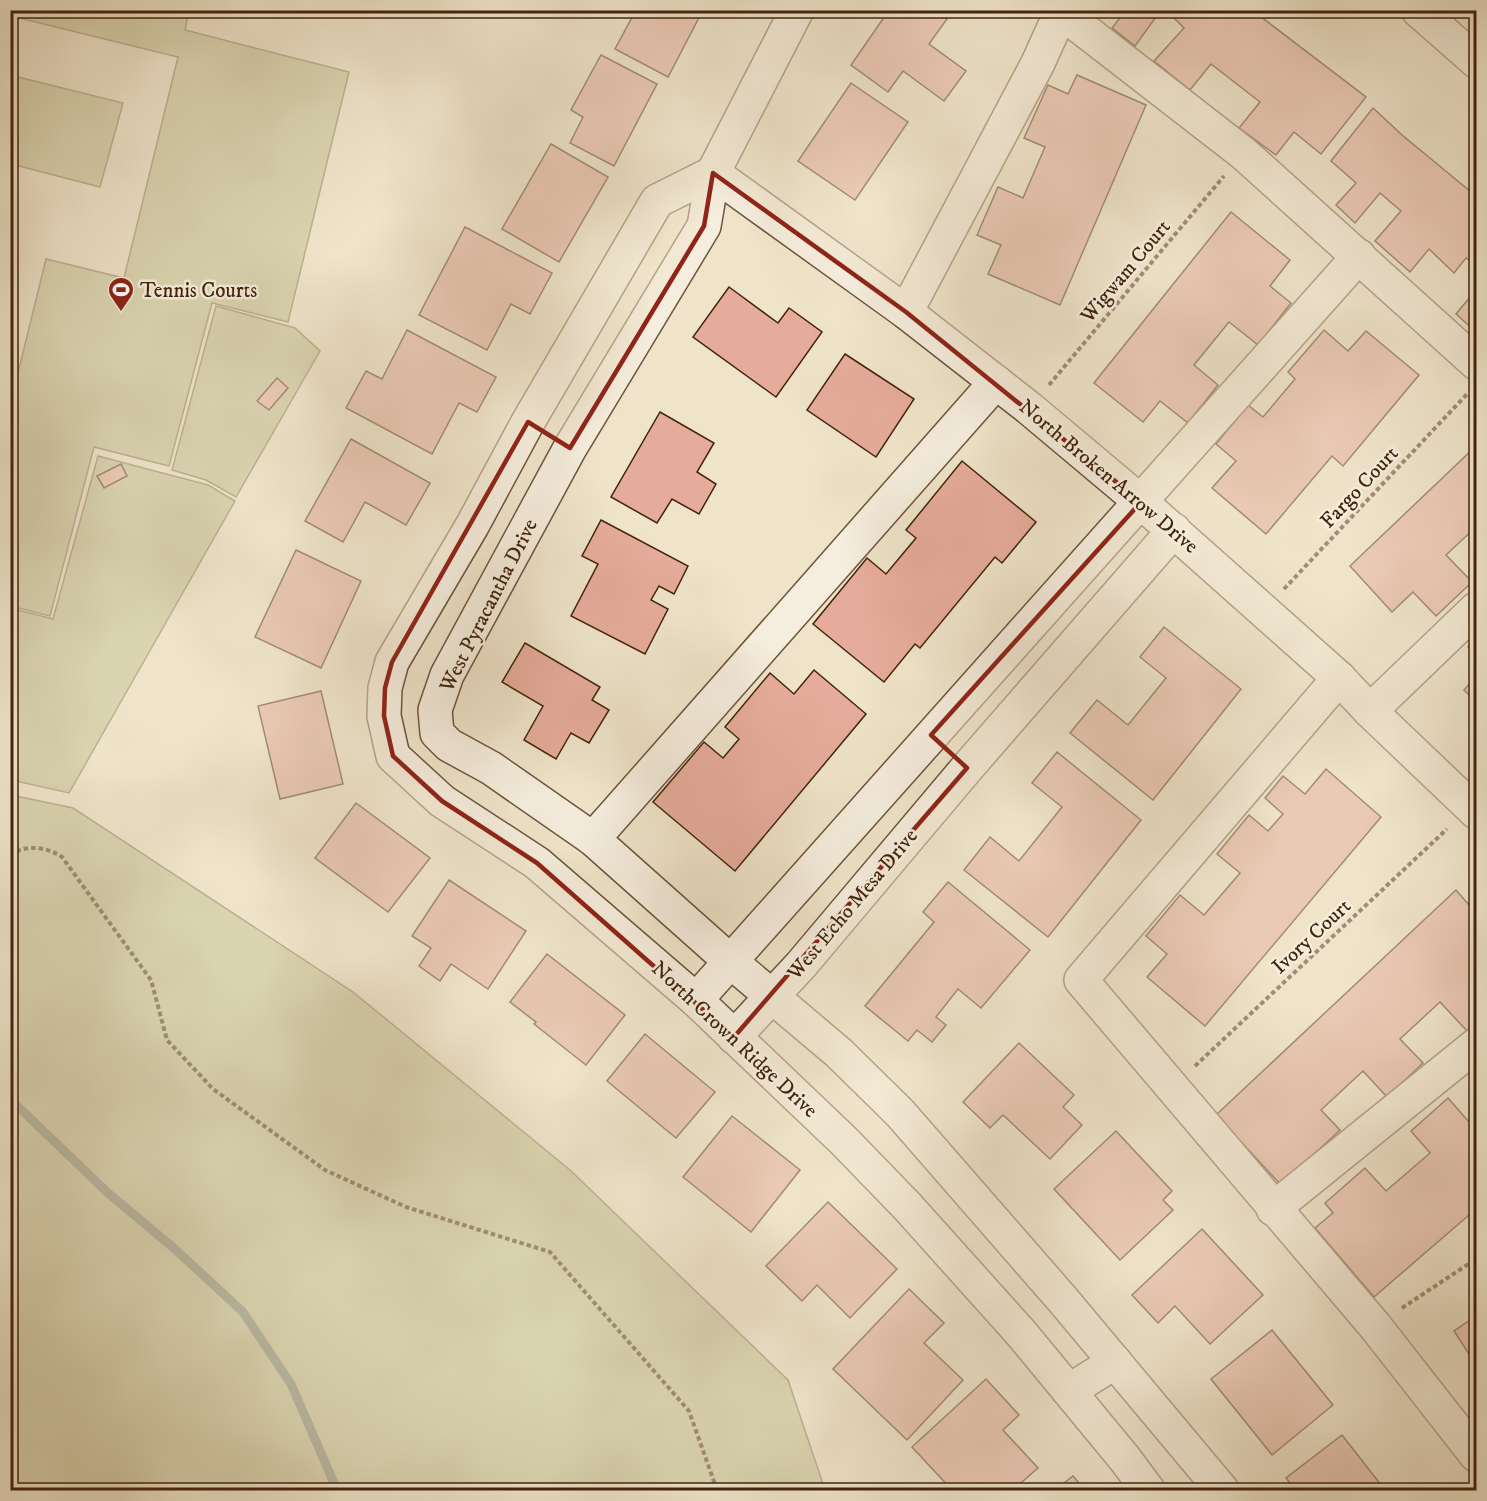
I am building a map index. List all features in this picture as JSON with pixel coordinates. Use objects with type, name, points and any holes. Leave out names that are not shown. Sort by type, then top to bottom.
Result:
[{"type":"street","name":"West Pyracantha Drive","points":[[384,716],[435,710],[447,675],[570,448],[704,226],[713,173],[797,10]]},
{"type":"street","points":[[1418,10],[1476,61]]},
{"type":"street","points":[[906,312],[1038,63],[1061,12],[1243,153],[1359,256],[1472,378]]},
{"type":"street","name":"North Broken Arrow Drive","points":[[713,173],[906,312],[1029,408],[1174,530],[1264,610],[1339,678],[1474,809]]},
{"type":"street","points":[[384,716],[385,688],[392,662],[657,201],[713,173]]},
{"type":"street","points":[[696,1000],[1359,256]]},
{"type":"street","points":[[593,839],[996,382]]},
{"type":"street","points":[[528,422],[570,448]]},
{"type":"street","name":"West Echo Mesa Drive","points":[[734,1037],[772,997],[1174,530]]},
{"type":"street","points":[[1371,711],[1476,609]]},
{"type":"street","points":[[1339,678],[1082,980],[1273,1209],[1375,1326],[1476,1455]]},
{"type":"street","points":[[435,710],[437,734],[449,745],[491,768],[593,839],[730,961],[839,1053],[900,1113],[1115,1362],[1222,1491]]},
{"type":"street","name":"North Crown Ridge Drive","points":[[384,716],[393,756],[412,774],[442,801],[537,863],[696,1000],[844,1141],[907,1206],[1021,1334],[1125,1459],[1148,1491]]},
{"type":"street","points":[[931,735],[967,768]]},
{"type":"street","points":[[1273,1209],[1476,1045]]},
{"type":"street","points":[[1069,1391],[1115,1362]]},
{"type":"path","name":"Wigwam Court","points":[[1029,408],[1243,153]]},
{"type":"path","name":"Fargo Court","points":[[1264,610],[1472,378]]},
{"type":"path","name":"Ivory Court","points":[[1172,1087],[1474,809]]},
{"type":"path","points":[[10,855],[16,851],[48,849],[62,857],[151,980],[167,1040],[213,1089],[325,1170],[406,1206],[550,1252],[689,1411],[717,1491]]},
{"type":"path","points":[[1375,1326],[1476,1259]]},
{"type":"highlighted area","points":[[713,173],[906,312],[1141,502],[931,735],[967,768],[734,1037],[537,863],[442,801],[393,756],[384,716],[385,688],[392,662],[528,422],[570,448],[704,226]]},
{"type":"green space","name":"Tennis Courts","points":[[13,11],[189,11],[185,30],[349,72],[288,322],[212,303],[169,466],[94,447],[50,616],[11,606],[11,401],[46,259],[124,278],[178,57],[11,16]]},
{"type":"green space","points":[[10,75],[123,103],[100,187],[11,164]]},
{"type":"green space","points":[[216,306],[295,328],[320,351],[236,497],[206,480],[172,470]]},
{"type":"green space","points":[[98,456],[208,485],[235,501],[69,793],[11,780],[10,608],[53,619]]},
{"type":"green space","points":[[11,795],[73,808],[353,992],[570,1170],[788,1380],[825,1490],[11,1490]]},
{"type":"building","points":[[636,10],[703,10],[668,77],[615,49]]},
{"type":"building","points":[[889,10],[936,10],[947,19],[929,44],[966,71],[944,101],[903,71],[888,92],[851,65]]},
{"type":"building","points":[[1126,10],[1161,10],[1135,46],[1112,28]]},
{"type":"building","points":[[1166,10],[1252,10],[1366,97],[1321,154],[1294,132],[1276,155],[1239,128],[1260,102],[1211,64],[1190,90],[1154,61],[1184,28]]},
{"type":"building","points":[[601,55],[657,84],[614,166],[570,143],[583,117],[571,110]]},
{"type":"building","points":[[1077,75],[1146,105],[1060,305],[988,274],[1001,245],[977,235],[998,187],[1023,198],[1045,147],[1024,138],[1048,85],[1068,94]]},
{"type":"building","points":[[851,83],[908,122],[855,200],[798,161]]},
{"type":"building","points":[[1373,108],[1476,196],[1476,265],[1466,258],[1454,273],[1429,249],[1410,272],[1375,241],[1401,211],[1380,193],[1355,223],[1336,205],[1356,183],[1331,161]]},
{"type":"building","points":[[551,144],[608,177],[559,262],[502,229]]},
{"type":"building","points":[[1231,212],[1290,260],[1270,286],[1291,303],[1258,345],[1229,322],[1194,365],[1218,385],[1188,423],[1160,401],[1143,422],[1094,383]]},
{"type":"building","points":[[465,227],[552,273],[530,314],[511,304],[487,350],[419,315]]},
{"type":"building","points":[[729,287],[778,323],[789,308],[822,332],[776,397],[693,337]]},
{"type":"building","points":[[1476,290],[1476,332],[1456,314]]},
{"type":"building","points":[[407,330],[496,377],[477,412],[459,403],[432,454],[346,408],[366,371],[382,379]]},
{"type":"building","points":[[1324,330],[1348,351],[1366,331],[1419,375],[1343,466],[1332,456],[1266,534],[1212,488],[1236,461],[1216,444],[1248,405],[1263,417],[1295,379],[1288,372]]},
{"type":"building","points":[[845,354],[914,399],[876,457],[807,410]]},
{"type":"building","points":[[277,378],[288,388],[269,410],[257,401]]},
{"type":"building","points":[[660,412],[714,443],[697,472],[716,484],[699,514],[672,499],[657,523],[611,497]]},
{"type":"building","points":[[351,439],[430,483],[406,525],[365,502],[343,542],[305,521]]},
{"type":"building","points":[[1476,446],[1476,527],[1446,555],[1472,582],[1436,616],[1413,592],[1392,612],[1350,566]]},
{"type":"building","points":[[962,461],[1036,522],[1002,563],[995,557],[920,648],[915,644],[884,682],[813,624],[867,558],[886,574],[916,538],[906,530]]},
{"type":"building","points":[[121,464],[127,476],[104,488],[97,476]]},
{"type":"building","points":[[601,520],[688,566],[674,594],[659,586],[651,600],[668,609],[645,654],[571,616],[598,564],[582,556]]},
{"type":"building","points":[[296,550],[361,581],[321,668],[255,637]]},
{"type":"building","points":[[1164,627],[1241,689],[1153,800],[1070,733],[1097,700],[1128,725],[1166,678],[1140,657]]},
{"type":"building","points":[[1476,637],[1476,655],[1468,647]]},
{"type":"building","points":[[525,643],[600,687],[592,700],[609,710],[589,743],[571,733],[556,759],[524,740],[543,706],[502,682]]},
{"type":"building","points":[[814,670],[866,714],[735,871],[653,802],[704,742],[723,758],[739,739],[725,727],[770,673],[794,694]]},
{"type":"building","points":[[1476,677],[1476,702],[1464,690]]},
{"type":"building","points":[[321,691],[343,784],[280,799],[258,706]]},
{"type":"building","points":[[1057,752],[1141,820],[1048,937],[964,870],[990,837],[1019,861],[1062,807],[1032,783]]},
{"type":"building","points":[[1326,769],[1381,817],[1205,1026],[1147,977],[1167,954],[1146,936],[1180,895],[1204,915],[1240,873],[1217,854],[1249,815],[1268,831],[1283,814],[1265,798],[1283,776],[1305,794]]},
{"type":"building","points":[[356,803],[430,858],[388,912],[315,858]]},
{"type":"building","points":[[449,880],[526,931],[488,989],[451,964],[440,981],[419,966],[431,948],[412,936]]},
{"type":"building","points":[[948,882],[1030,950],[981,1008],[958,989],[936,1017],[946,1025],[932,1042],[917,1030],[908,1041],[865,1006],[934,922],[923,912]]},
{"type":"building","points":[[1456,890],[1476,913],[1476,1022],[1467,1031],[1440,1002],[1400,1039],[1423,1063],[1387,1097],[1363,1071],[1321,1110],[1340,1130],[1281,1185],[1216,1115]]},
{"type":"building","points":[[547,954],[625,1015],[586,1065],[510,1002]]},
{"type":"building","points":[[645,1034],[715,1092],[676,1138],[607,1081]]},
{"type":"building","points":[[1019,1043],[1074,1095],[1063,1107],[1082,1125],[1050,1159],[1003,1115],[990,1128],[963,1102]]},
{"type":"building","points":[[1448,1098],[1469,1122],[1476,1115],[1476,1209],[1374,1297],[1315,1228],[1333,1213],[1325,1203],[1365,1168],[1386,1191],[1430,1153],[1411,1131]]},
{"type":"building","points":[[732,1116],[800,1170],[751,1232],[683,1177]]},
{"type":"building","points":[[1116,1131],[1172,1191],[1163,1200],[1173,1210],[1120,1260],[1054,1189]]},
{"type":"building","points":[[828,1202],[897,1269],[850,1318],[817,1285],[802,1301],[766,1266]]},
{"type":"building","points":[[1202,1229],[1263,1295],[1210,1344],[1175,1306],[1158,1323],[1132,1295]]},
{"type":"building","points":[[909,1289],[944,1323],[924,1343],[963,1380],[907,1440],[833,1369]]},
{"type":"building","points":[[1476,1316],[1476,1365],[1454,1331]]},
{"type":"building","points":[[1272,1330],[1333,1405],[1272,1455],[1211,1379]]},
{"type":"building","points":[[986,1379],[1019,1415],[1003,1430],[1038,1468],[1013,1490],[952,1490],[912,1447]]},
{"type":"building","points":[[1342,1435],[1385,1490],[1295,1490],[1286,1478]]},
{"type":"building","points":[[1073,1476],[1085,1490],[1055,1490]]},
{"type":"waterway","points":[[10,1099],[108,1193],[176,1250],[243,1312],[291,1384],[337,1490]]},
{"type":"place","name":"Tennis Courts","points":[[121,313]]}]
